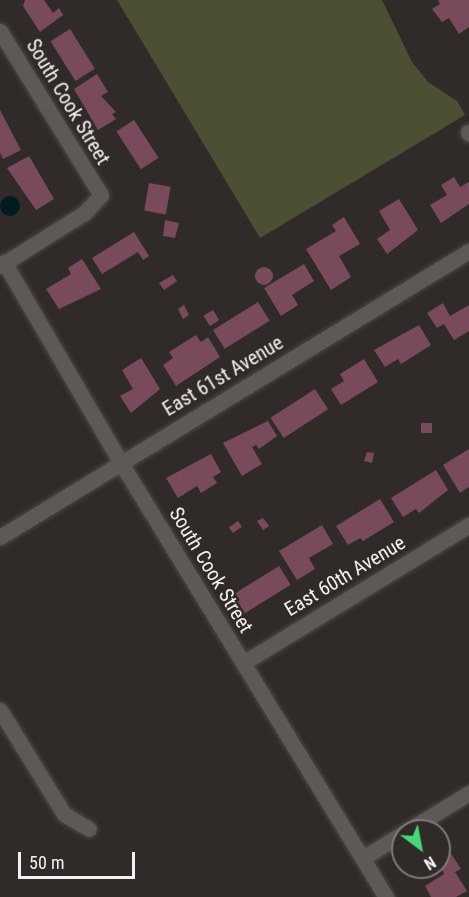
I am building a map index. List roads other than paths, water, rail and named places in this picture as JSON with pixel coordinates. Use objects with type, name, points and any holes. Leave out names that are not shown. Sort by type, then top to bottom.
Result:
[{"type":"street","name":"South Cook Street","points":[[0,30],[100,195],[84,213],[2,264],[386,897]]},
{"type":"street","name":"East 61st Avenue","points":[[0,537],[469,251]]},
{"type":"street","name":"East 60th Avenue","points":[[243,663],[469,525]]},
{"type":"street","points":[[0,710],[64,814],[89,829]]},
{"type":"street","points":[[426,819],[469,793]]},
{"type":"street","points":[[363,858],[391,841]]},
{"type":"water","points":[[10,196],[17,199],[20,206],[17,213],[10,216],[3,213],[0,206],[3,199]]}]
